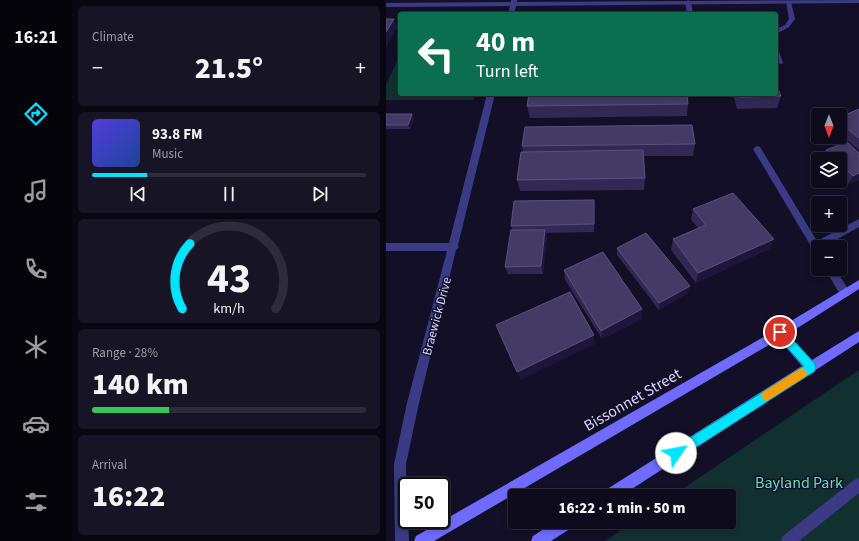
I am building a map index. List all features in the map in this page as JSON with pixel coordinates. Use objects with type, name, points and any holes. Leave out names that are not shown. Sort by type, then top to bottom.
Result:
[{"type":"main road","name":"Bissonnet Street","points":[[421,541],[780,332],[859,284]]},
{"type":"main road","points":[[780,332],[811,367]]},
{"type":"main road","points":[[620,489],[859,336]]},
{"type":"main road","points":[[538,541],[557,529]]},
{"type":"street","points":[[386,5],[514,2],[859,1]]},
{"type":"street","points":[[512,12],[514,2]]},
{"type":"street","points":[[688,2],[690,12]]},
{"type":"street","points":[[778,31],[787,26],[792,19],[788,2]]},
{"type":"street","points":[[778,58],[780,63]]},
{"type":"street","name":"Braewick Drive","points":[[402,541],[400,464],[413,403],[454,247],[491,96]]},
{"type":"street","points":[[757,149],[812,240]]},
{"type":"street","points":[[830,240],[859,223]]},
{"type":"street","points":[[386,247],[454,247]]},
{"type":"street","points":[[834,276],[845,293]]},
{"type":"street","points":[[788,541],[859,485]]},
{"type":"green space","points":[[398,59],[398,96],[475,96],[474,100],[386,100],[386,85]]},
{"type":"green space","name":"Bayland Park","points":[[859,370],[859,541],[605,541],[623,529],[736,529],[736,489],[682,489]]},
{"type":"building","points":[[386,19],[394,19],[386,32]]},
{"type":"building","points":[[778,89],[781,96],[740,97],[778,96]]},
{"type":"building","points":[[529,96],[687,96],[688,104],[527,106]]},
{"type":"building","points":[[859,109],[859,138],[847,129],[847,114]]},
{"type":"building","points":[[386,114],[412,114],[408,125],[386,125]]},
{"type":"building","points":[[692,125],[695,144],[522,146],[525,127]]},
{"type":"building","points":[[847,142],[859,153],[859,173],[853,176],[847,170],[847,152],[828,152],[826,150],[842,144],[847,144]]},
{"type":"building","points":[[643,150],[645,178],[517,180],[521,152]]},
{"type":"building","points":[[733,193],[774,239],[698,273],[673,239],[706,225],[693,209]]},
{"type":"building","points":[[594,200],[594,224],[511,226],[514,201]]},
{"type":"building","points":[[511,230],[545,230],[541,266],[505,267]]},
{"type":"building","points":[[646,233],[690,286],[659,303],[617,248]]},
{"type":"building","points":[[603,252],[642,309],[601,331],[564,270]]},
{"type":"building","points":[[570,292],[594,335],[517,372],[496,325]]},
{"type":"slow traffic","points":[[767,396],[801,373]]},
{"type":"route","points":[[676,453],[811,367],[780,332]]}]
